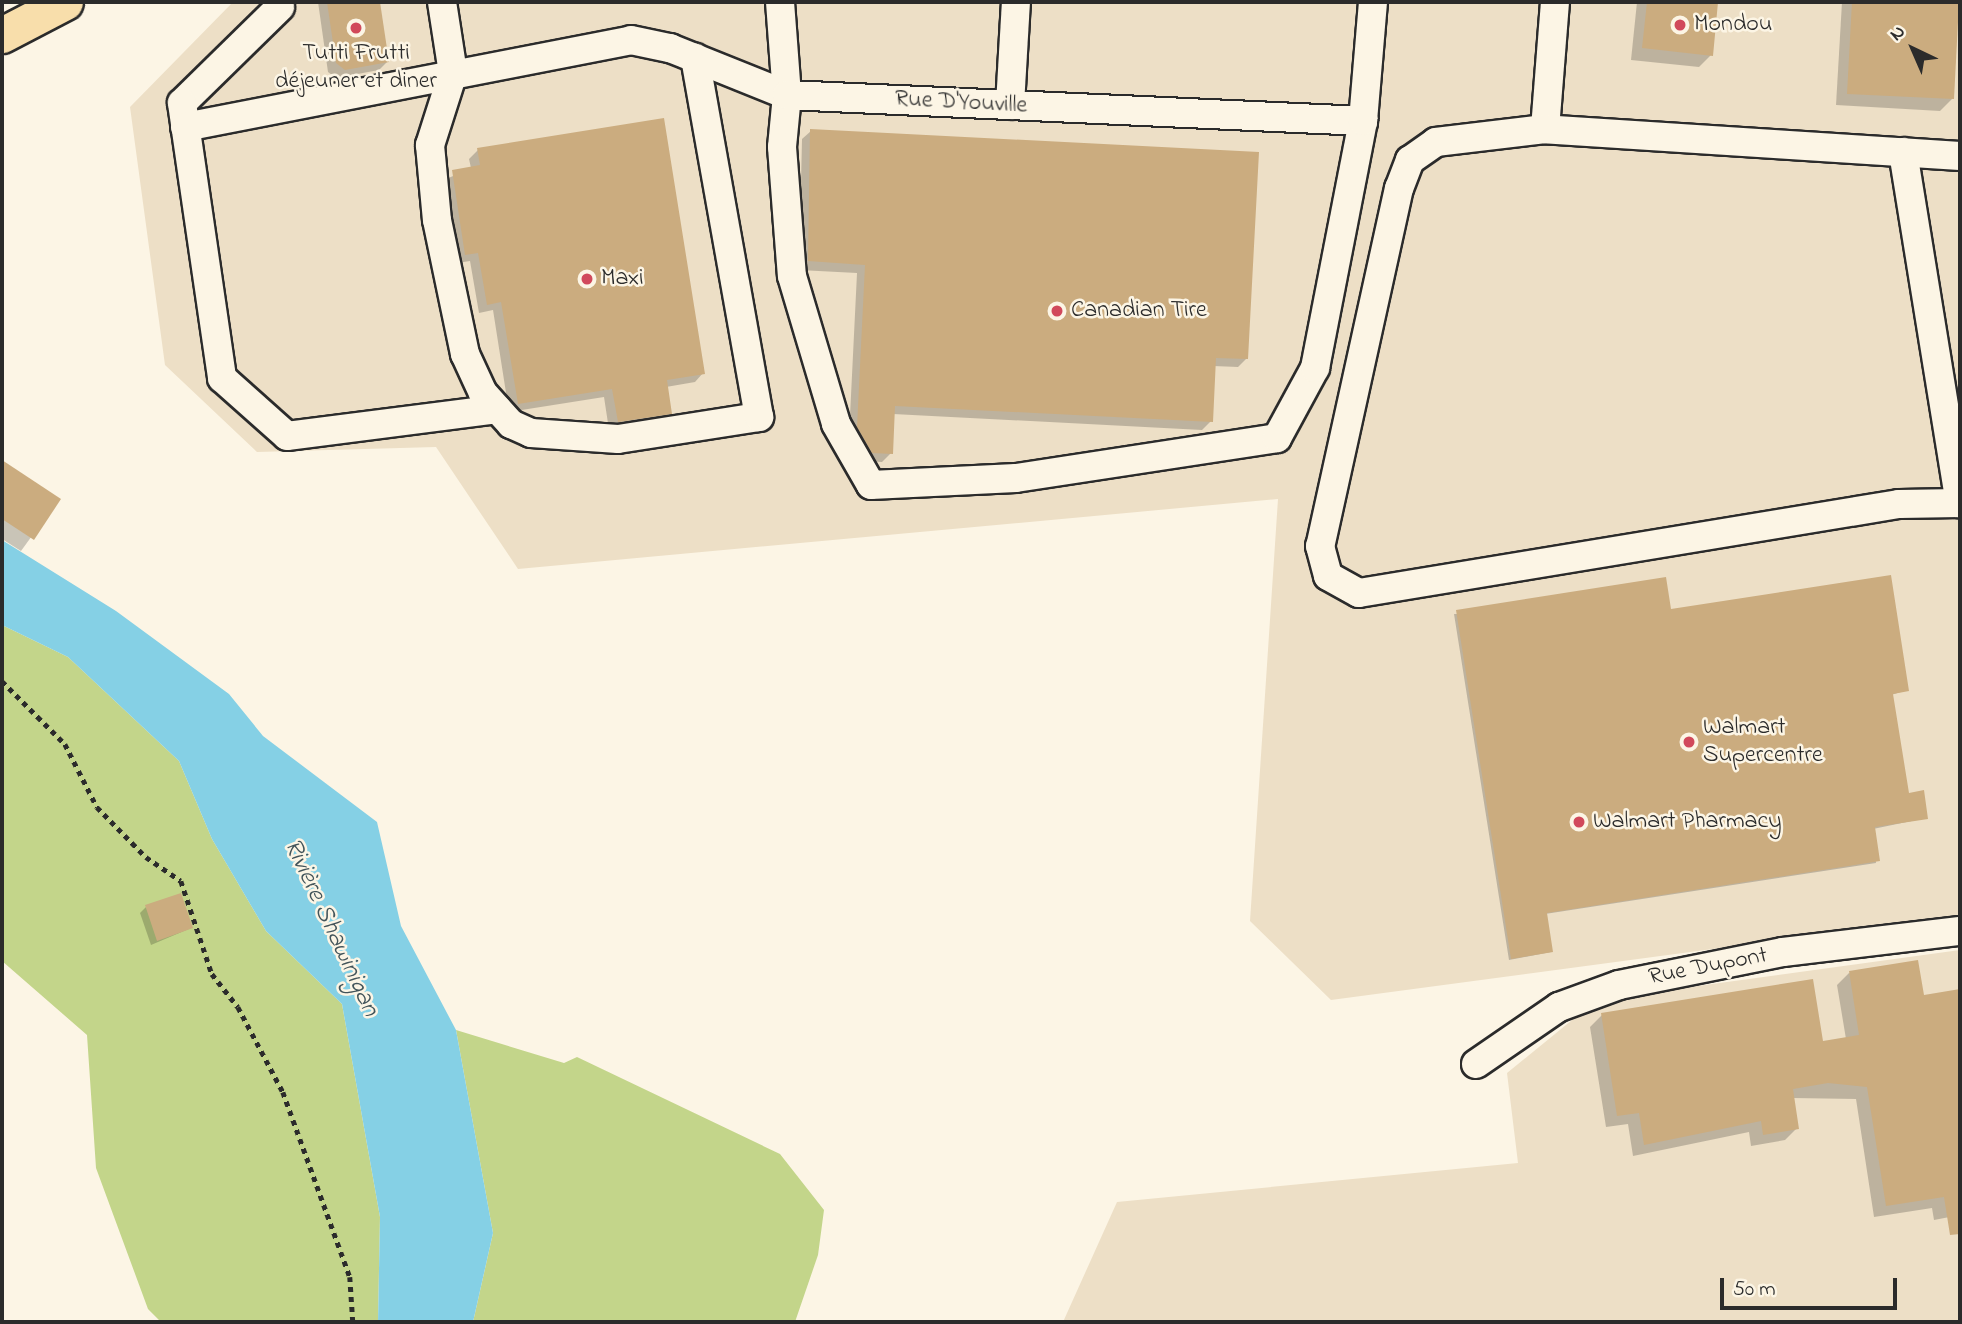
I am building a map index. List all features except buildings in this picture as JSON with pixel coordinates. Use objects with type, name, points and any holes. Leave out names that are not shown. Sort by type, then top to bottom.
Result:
[{"type":"main road","points":[[2,35],[58,3]]},
{"type":"street","points":[[442,2],[453,73],[430,145],[430,188],[465,354],[497,409],[531,433],[618,439],[760,417],[695,58]]},
{"type":"street","points":[[780,2],[787,95],[782,147],[801,317],[836,424],[872,485],[1016,478],[1277,438],[1315,368],[1363,121],[1373,2]]},
{"type":"street","points":[[1010,105],[1016,2]]},
{"type":"street","points":[[1545,129],[1555,2]]},
{"type":"street","points":[[280,7],[181,103],[222,378],[287,436],[497,409]]},
{"type":"street","name":"Rue D'Youville","points":[[185,127],[631,40],[695,58],[787,95],[1363,121]]},
{"type":"street","points":[[1903,152],[1960,503],[1899,504],[1359,593],[1328,576],[1320,546],[1409,160],[1456,135],[1545,129],[1903,152],[1960,156]]},
{"type":"street","name":"Rue Dupont","points":[[1476,1064],[1559,1007],[1619,985],[1783,952],[1960,931]]},
{"type":"path","points":[[2,681],[65,744],[97,807],[146,857],[181,881],[212,974],[238,1007],[283,1092],[317,1200],[350,1277],[353,1322]]},
{"type":"shaded area","points":[[233,2],[1960,2],[1960,916],[1331,1000],[1250,921],[1278,499],[518,569],[436,447],[257,452],[165,365],[130,107]]},
{"type":"shaded area","points":[[1960,950],[1960,1322],[1063,1322],[1117,1202],[1518,1163],[1507,1073],[1577,1016],[1617,997]]},
{"type":"green space","points":[[2,625],[68,657],[179,761],[212,839],[266,931],[342,1004],[380,1217],[378,1322],[161,1322],[148,1309],[96,1168],[87,1035],[2,961]]},
{"type":"green space","points":[[456,1030],[564,1063],[577,1057],[780,1154],[824,1210],[818,1255],[795,1322],[473,1322],[493,1233]]},
{"type":"water","name":"Rivière Shawinigan","points":[[2,540],[116,611],[229,694],[263,736],[377,822],[401,926],[456,1030],[493,1233],[473,1322],[378,1322],[380,1217],[342,1004],[266,931],[212,839],[179,761],[68,657],[2,625]]},
{"type":"place","name":"Mondou","points":[[1680,25]]},
{"type":"place","name":"Tutti Frutti déjeuner et diner","points":[[356,28]]},
{"type":"place","name":"Maxi","points":[[587,279]]},
{"type":"place","name":"Canadian Tire","points":[[1057,311]]},
{"type":"place","name":"Walmart Supercentre","points":[[1689,742]]},
{"type":"place","name":"Walmart Pharmacy","points":[[1579,822]]}]
